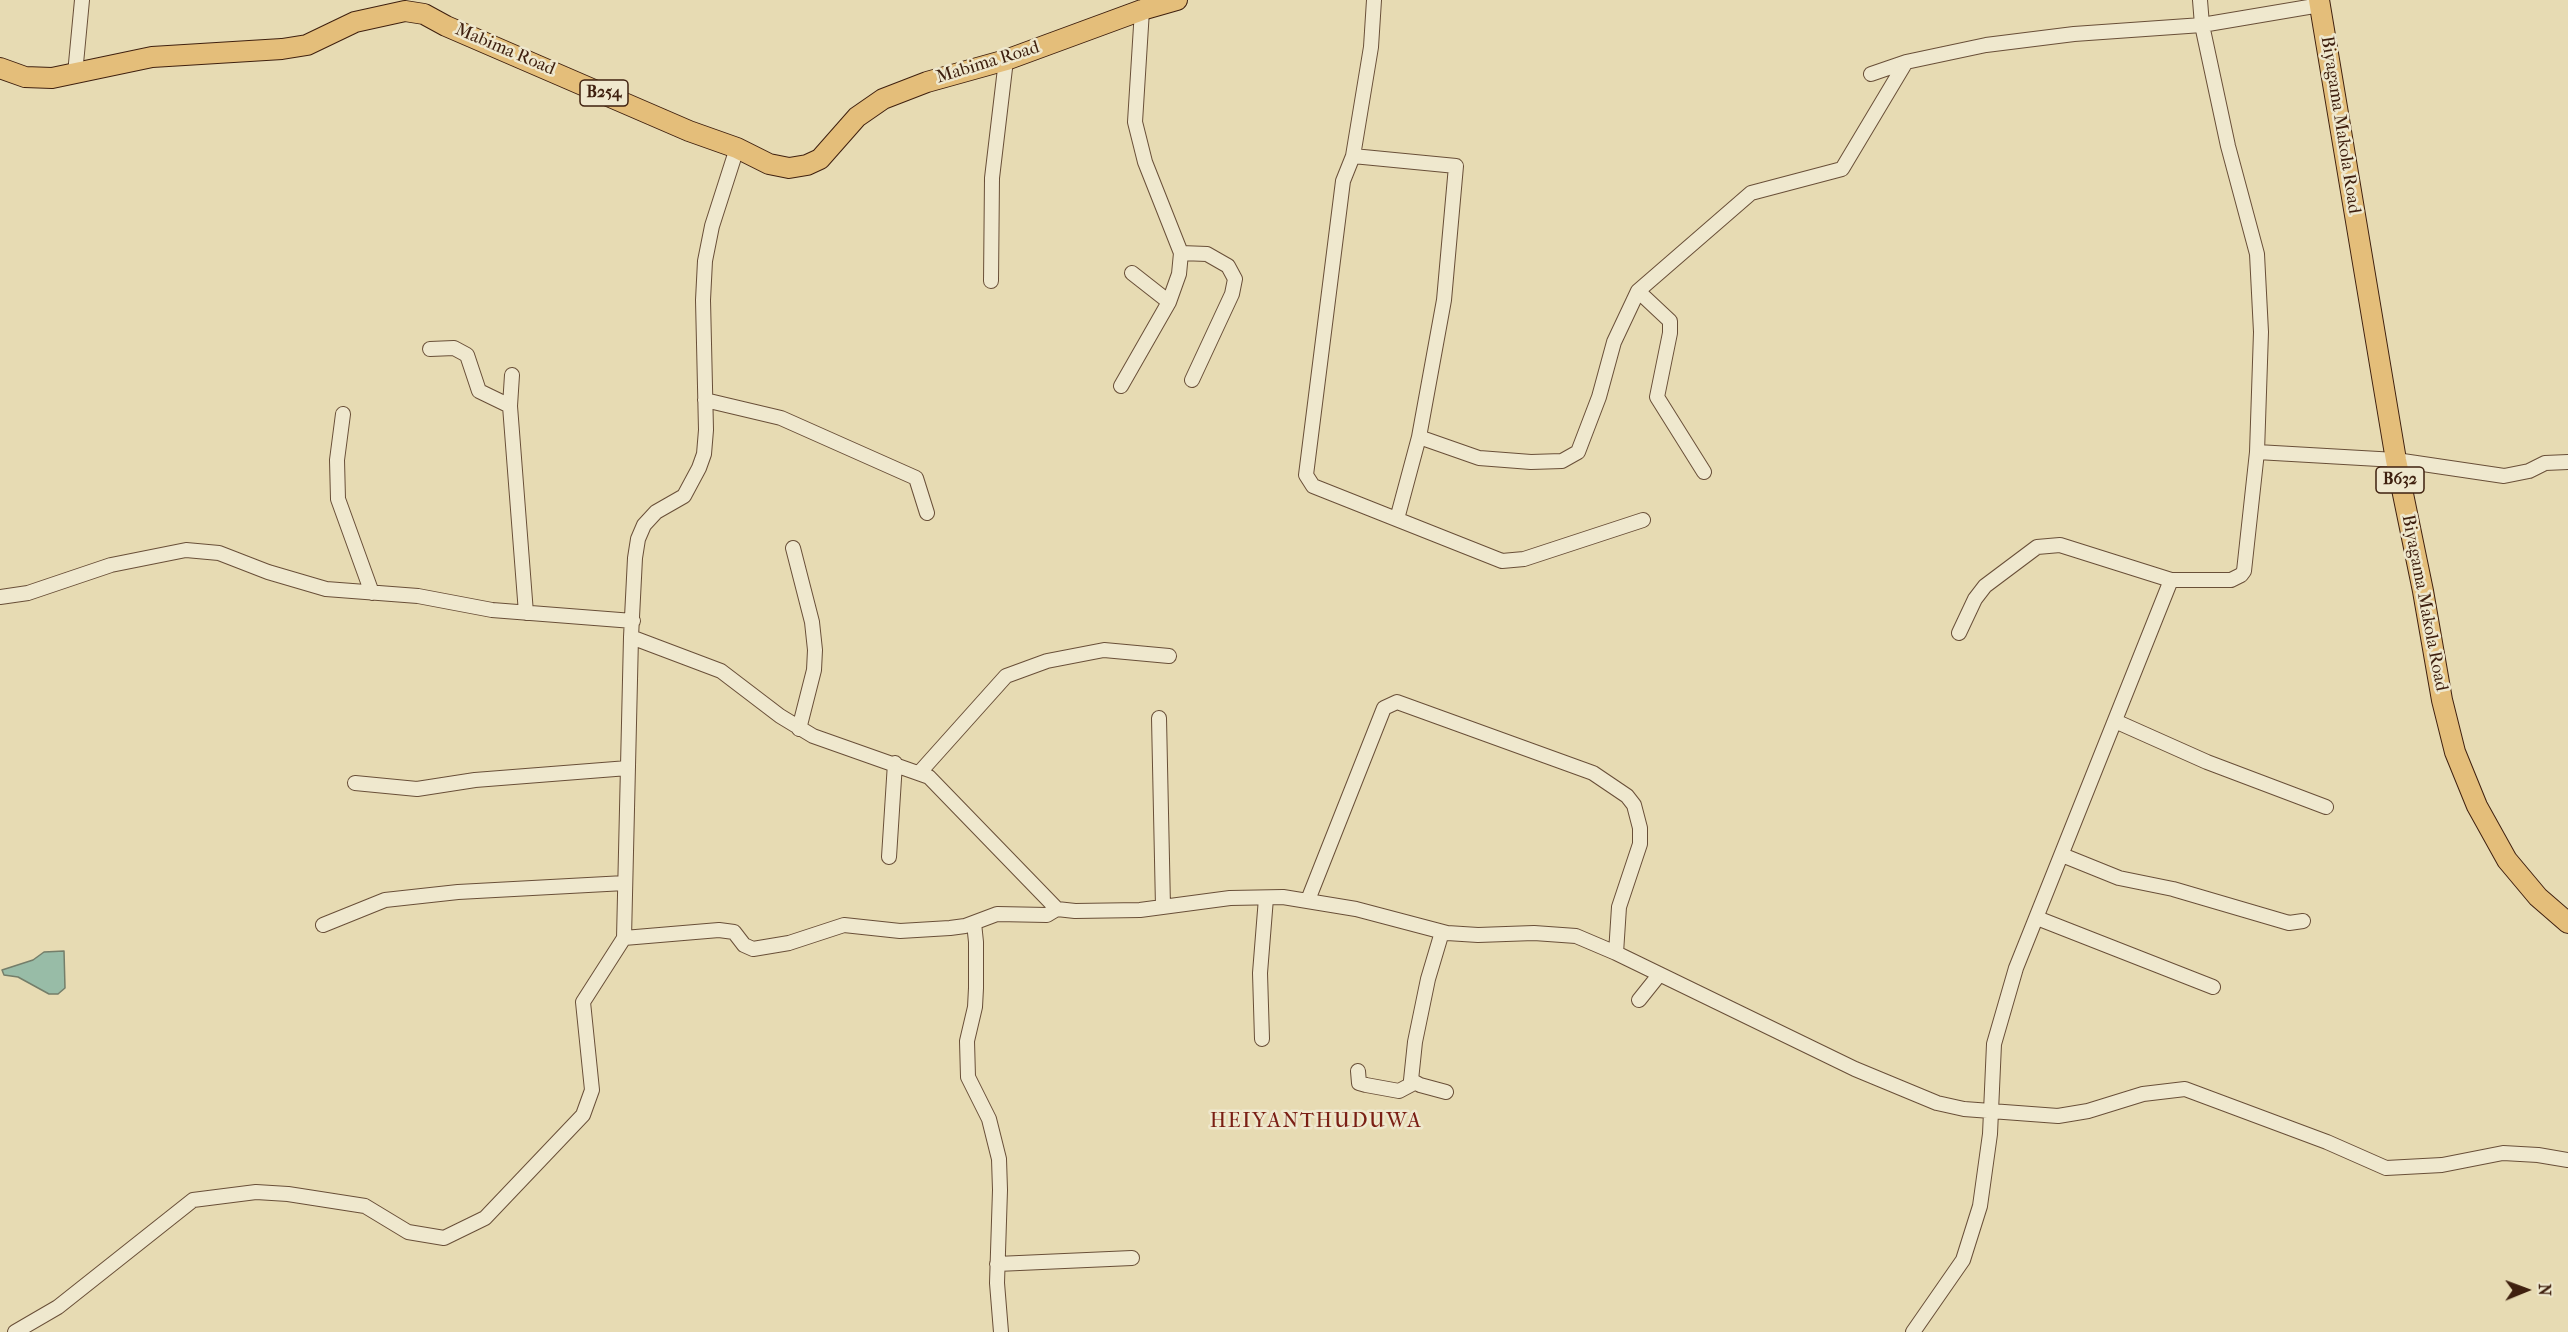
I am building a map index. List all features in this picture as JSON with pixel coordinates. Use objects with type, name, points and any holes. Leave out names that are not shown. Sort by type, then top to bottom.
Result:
[{"type":"main road","name":"Mabima Road","points":[[0,68],[25,77],[51,78],[152,57],[282,49],[307,45],[355,22],[405,11],[424,14],[446,26],[769,164],[789,168],[807,165],[820,159],[856,117],[883,99],[927,82],[1006,60],[1142,10],[1177,0]]},
{"type":"main road","name":"Biyagama Makola Road","points":[[2320,2],[2396,460],[2423,591],[2442,700],[2466,781],[2507,860],[2538,897],[2568,924]]},
{"type":"street","points":[[75,74],[81,0]]},
{"type":"street","points":[[1374,0],[1371,47],[1353,156],[1343,181],[1306,475],[1313,486],[1502,561],[1524,559],[1643,520]]},
{"type":"street","points":[[1959,633],[1975,599],[1985,586],[2037,547],[2060,545],[2171,580],[2231,580],[2241,575],[2244,570],[2258,452],[2261,332],[2257,254],[2228,146],[2202,25],[2200,0]]},
{"type":"street","points":[[1871,74],[1906,62],[1986,45],[2074,34],[2202,25],[2320,2]]},
{"type":"street","points":[[1121,386],[1169,302],[1179,273],[1181,253],[1145,162],[1135,122],[1142,10]]},
{"type":"street","points":[[992,281],[992,178],[1006,60]]},
{"type":"street","points":[[1419,437],[1479,458],[1531,462],[1562,461],[1578,452],[1599,397],[1614,342],[1638,291],[1751,193],[1842,169],[1906,62]]},
{"type":"street","points":[[15,1332],[58,1307],[194,1200],[256,1192],[288,1194],[365,1206],[408,1232],[444,1238],[485,1218],[583,1115],[592,1090],[583,1002],[624,938],[631,637],[638,538],[644,525],[656,512],[684,496],[704,454],[705,261],[712,226],[736,148]]},
{"type":"street","points":[[1353,156],[1456,166],[1444,300],[1419,437],[1397,519]]},
{"type":"street","points":[[1181,253],[1207,254],[1228,266],[1235,279],[1232,294],[1192,380]]},
{"type":"street","points":[[1132,273],[1169,302]]},
{"type":"street","points":[[1638,291],[1670,321],[1670,333],[1656,397],[1704,472]]},
{"type":"street","points":[[430,349],[454,348],[467,355],[479,391],[510,406]]},
{"type":"street","points":[[512,375],[510,406],[526,612]]},
{"type":"street","points":[[705,400],[780,418],[916,478],[927,513]]},
{"type":"street","points":[[343,414],[337,460],[338,499],[372,593]]},
{"type":"street","points":[[2258,452],[2396,460],[2504,476],[2529,471],[2545,462],[2568,462]]},
{"type":"street","points":[[792,548],[808,605],[815,650],[810,692],[799,729]]},
{"type":"street","points":[[0,597],[28,593],[111,565],[186,550],[219,553],[268,572],[326,589],[418,596],[492,610],[633,621]]},
{"type":"street","points":[[1913,1332],[1963,1260],[1980,1206],[1990,1134],[1994,1044],[2016,968],[2171,580]]},
{"type":"street","points":[[631,637],[721,671],[737,681],[762,704],[799,729],[829,742],[920,772],[938,786],[1057,909]]},
{"type":"street","points":[[920,772],[1006,676],[1047,661],[1104,650],[1169,656]]},
{"type":"street","points":[[1308,900],[1384,708],[1397,702],[1593,773],[1627,796],[1634,805],[1640,828],[1640,844],[1619,907],[1616,953]]},
{"type":"street","points":[[1159,718],[1163,907]]},
{"type":"street","points":[[2115,721],[2208,762],[2326,807]]},
{"type":"street","points":[[889,856],[895,763]]},
{"type":"street","points":[[356,783],[417,789],[475,780],[628,768]]},
{"type":"street","points":[[2062,855],[2119,878],[2173,889],[2289,923],[2303,921]]},
{"type":"street","points":[[323,926],[384,900],[458,892],[625,883]]},
{"type":"street","points":[[624,938],[695,931],[730,931],[734,932],[747,949],[753,950],[789,943],[844,925],[900,931],[950,928],[974,923],[997,914],[1047,915],[1057,909],[1115,911],[1230,898],[1308,900],[1442,932],[1576,936],[1915,1096],[1964,1109],[2058,1116],[2088,1111],[2143,1094],[2185,1089],[2317,1138],[2386,1167],[2442,1165],[2503,1153],[2568,1160]]},
{"type":"street","points":[[1262,1039],[1260,973],[1266,898]]},
{"type":"street","points":[[2037,918],[2212,987]]},
{"type":"street","points":[[974,923],[976,988],[975,1007],[967,1041],[968,1077],[989,1119],[999,1159],[997,1264],[1001,1332]]},
{"type":"street","points":[[1414,1083],[1411,1074],[1415,1042],[1428,979],[1442,932]]},
{"type":"street","points":[[1639,1000],[1659,975]]},
{"type":"street","points":[[1358,1071],[1359,1083],[1366,1085],[1399,1091],[1414,1083],[1446,1092]]},
{"type":"street","points":[[997,1264],[1132,1258]]},
{"type":"shaded area","points":[[64,951],[65,988],[58,994],[49,994],[18,977],[4,975],[2,970],[33,960],[44,952]]},
{"type":"district","name":"HEIYANTHUDUWA","points":[[1316,1122]]}]
